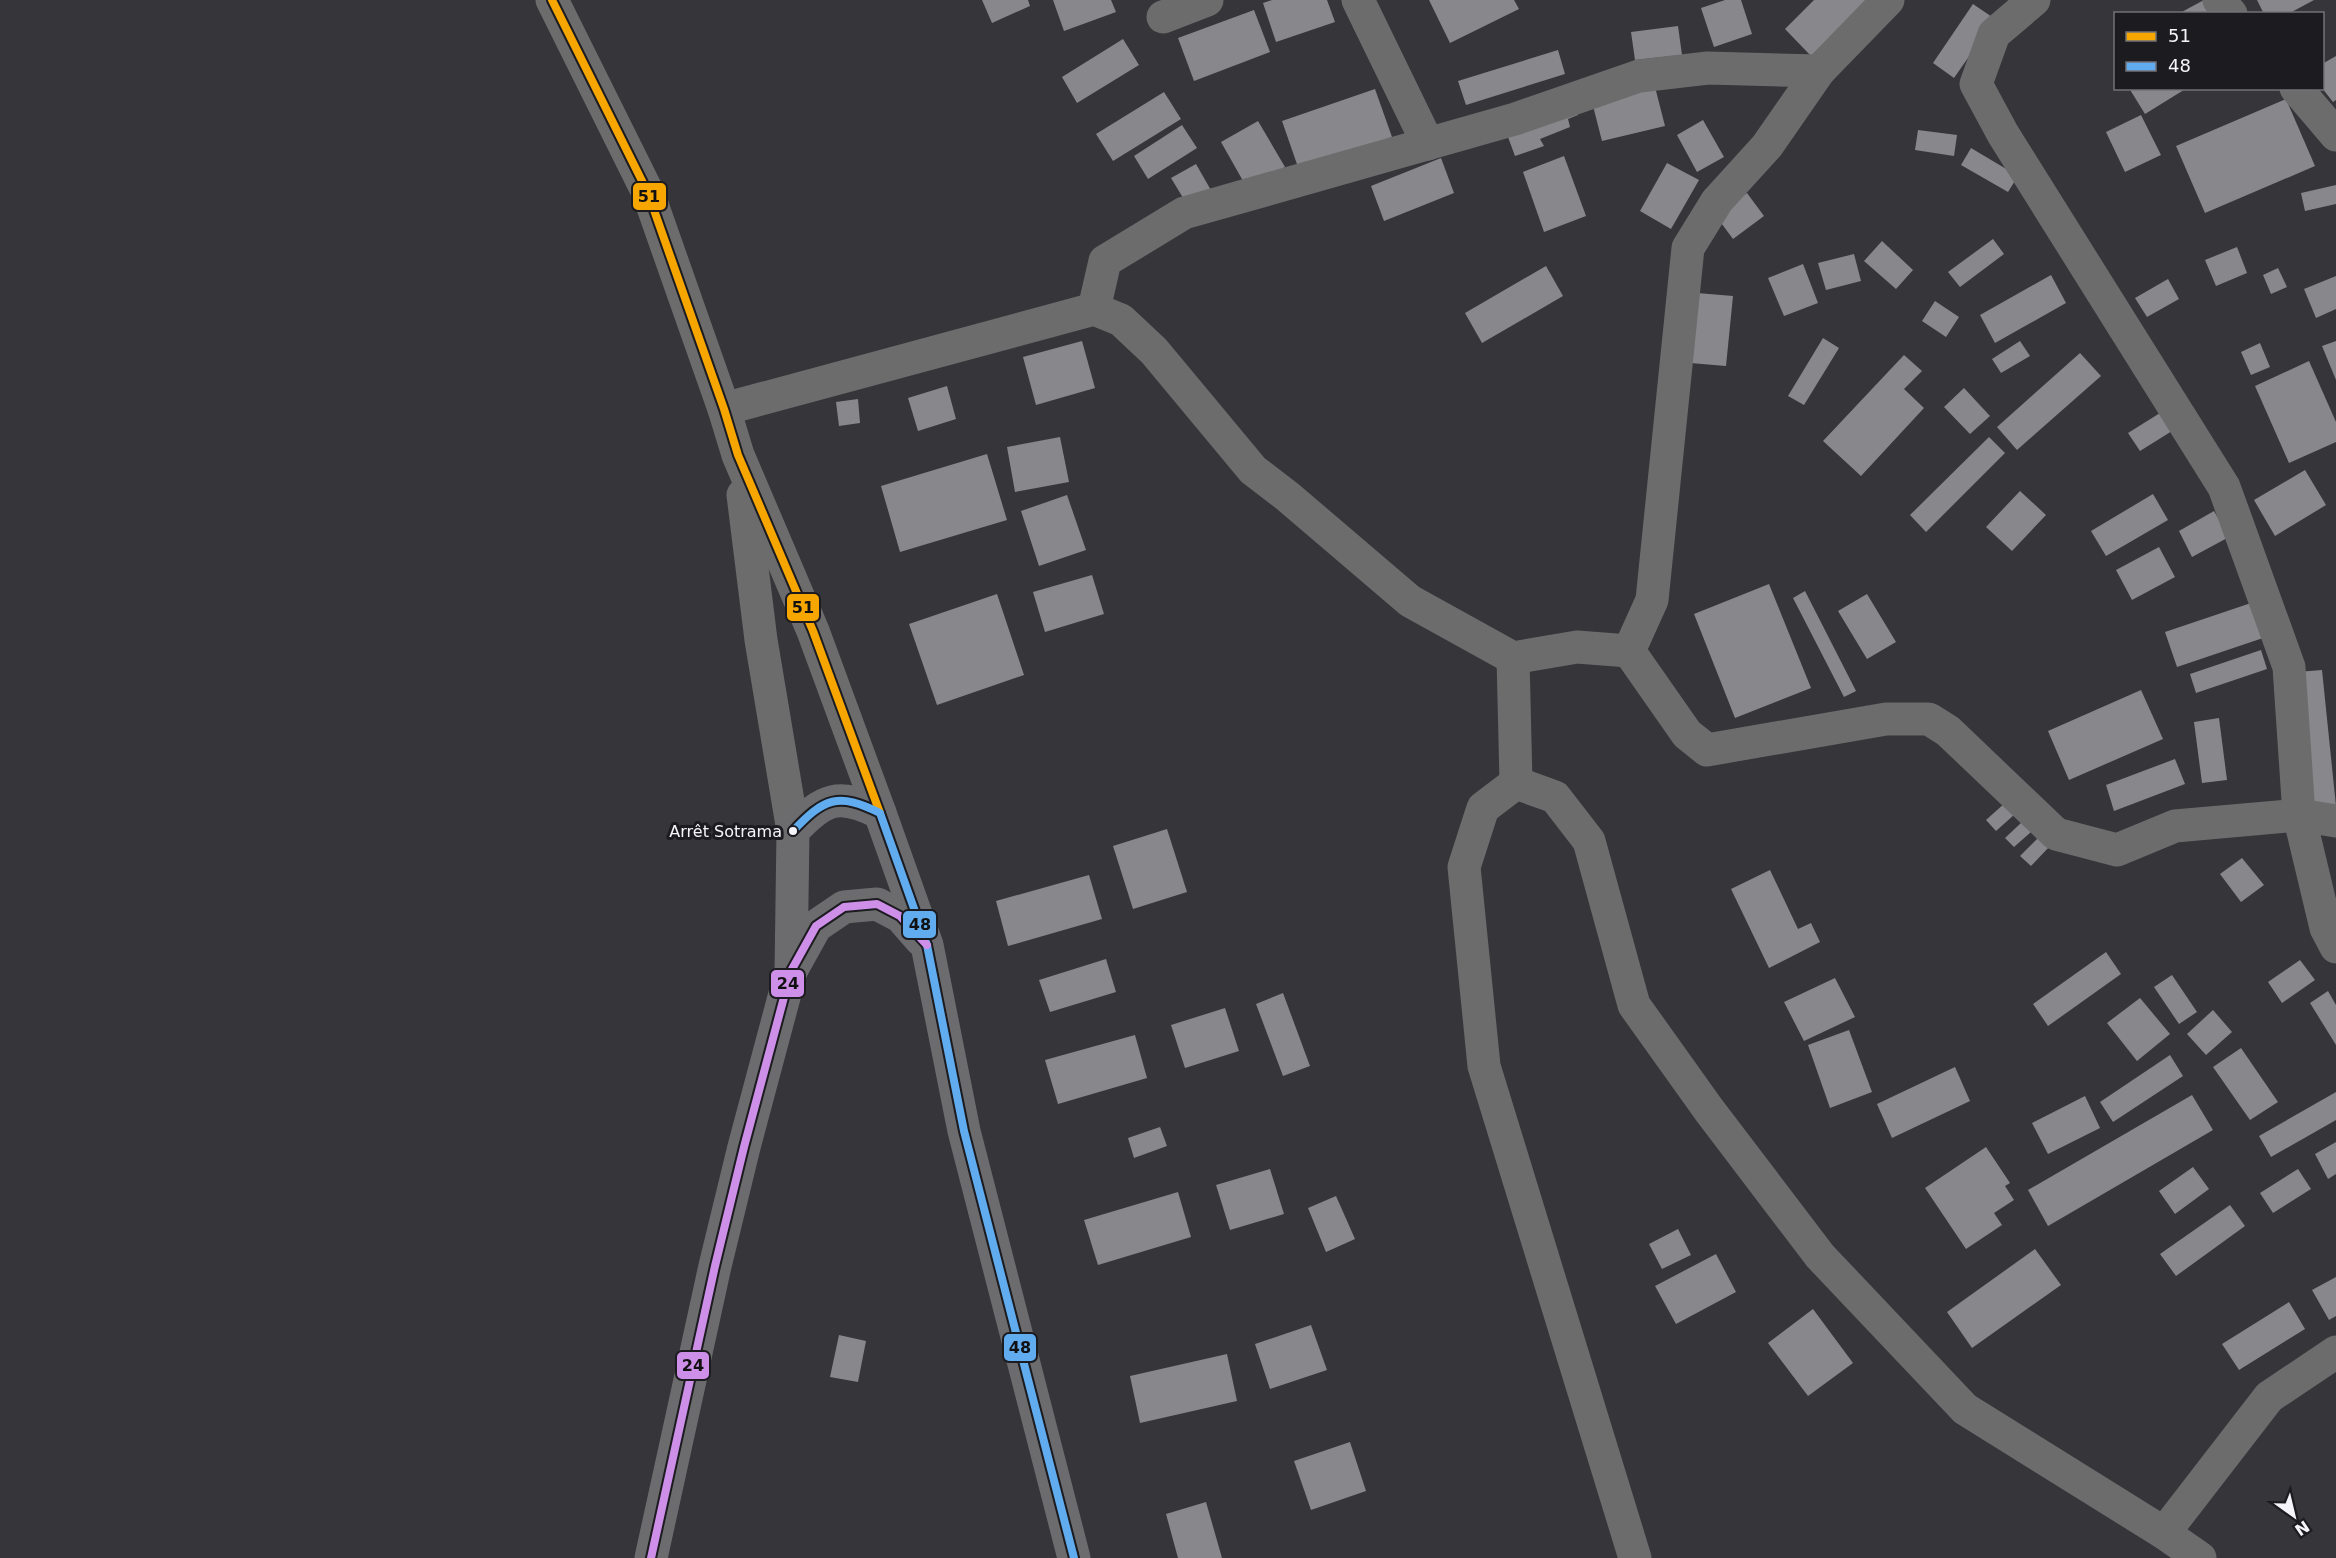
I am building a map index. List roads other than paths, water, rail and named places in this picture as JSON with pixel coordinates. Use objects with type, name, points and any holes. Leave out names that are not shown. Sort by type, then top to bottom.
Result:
[{"type":"highway","points":[[791,971],[793,831],[825,804],[842,799],[860,803],[880,813],[927,945],[964,1131],[1074,1558]]},
{"type":"highway","points":[[651,1558],[720,1244],[791,971],[816,926],[844,906],[877,904],[900,916],[927,945]]},
{"type":"street","points":[[552,0],[648,194],[738,455],[813,631],[880,813]]},
{"type":"street","points":[[1163,17],[1207,0]]},
{"type":"street","points":[[1358,0],[1428,144]]},
{"type":"street","points":[[1629,651],[1652,600],[1688,248],[1717,201],[1767,146],[1820,71],[1888,0]]},
{"type":"street","points":[[2034,0],[1994,34],[1976,84],[2003,135],[2224,487],[2289,667],[2299,815],[2326,928],[2336,947]]},
{"type":"street","points":[[2219,0],[2228,12]]},
{"type":"street","points":[[1094,309],[1105,261],[1184,213],[1515,119],[1639,76],[1708,68],[1820,71]]},
{"type":"street","points":[[2298,90],[2336,135]]},
{"type":"street","points":[[724,409],[1094,309],[1121,320],[1154,351],[1253,470],[1287,495],[1410,601],[1513,658],[1576,647],[1629,651]]},
{"type":"street","points":[[738,455],[761,640],[793,831]]},
{"type":"street","points":[[1629,651],[1687,734],[1707,750],[1886,719],[1929,719],[1948,731],[2056,834],[2117,850],[2175,826],[2299,815],[2336,821]]},
{"type":"street","points":[[1513,658],[1516,783]]},
{"type":"street","points":[[1516,783],[1555,797],[1589,841],[1634,1005],[1709,1110],[1820,1256],[1965,1409],[2164,1533],[2200,1558]]},
{"type":"street","points":[[1516,783],[1483,808],[1464,867],[1484,1066],[1635,1558]]},
{"type":"street","points":[[2164,1533],[2269,1397],[2336,1352]]},
{"type":"place","name":"Arrêt Sotrama","points":[[793,831]]}]
